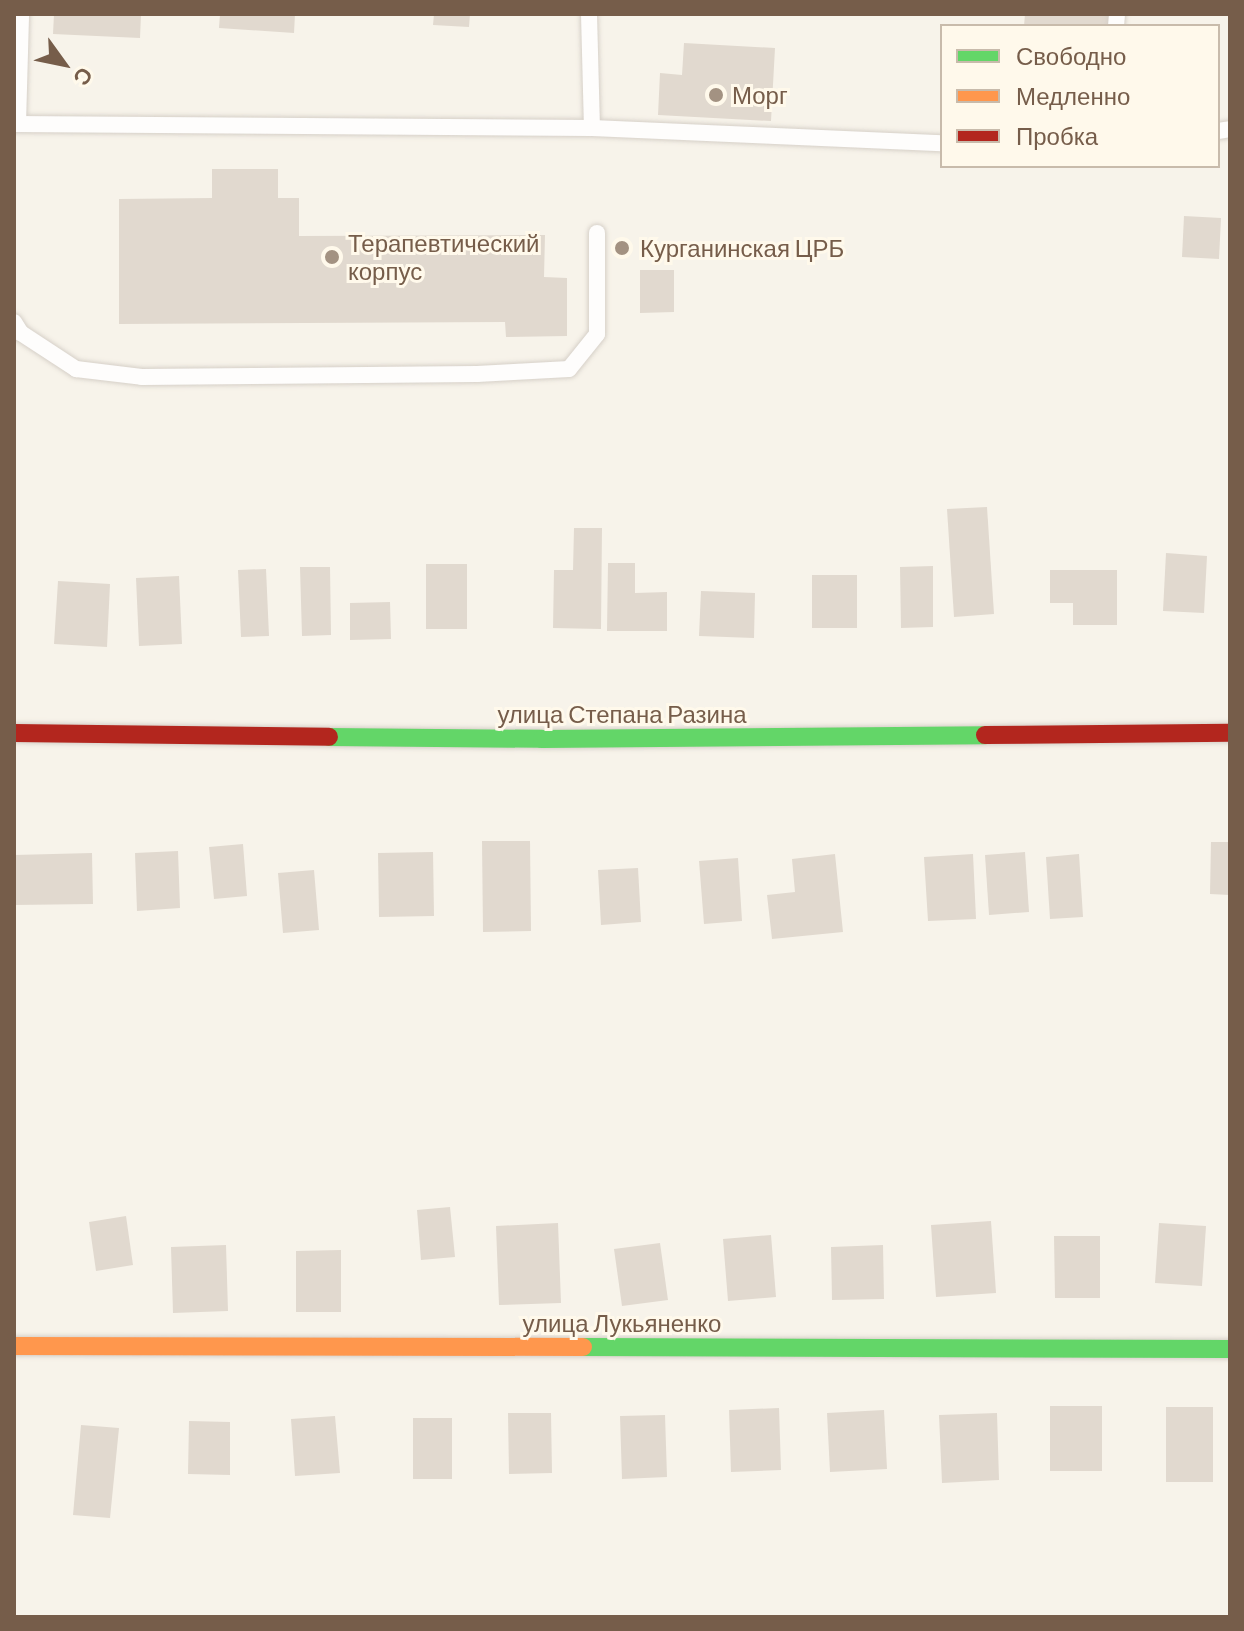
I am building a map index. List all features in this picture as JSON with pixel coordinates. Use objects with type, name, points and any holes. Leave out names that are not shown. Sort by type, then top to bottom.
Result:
[{"type":"street","name":"улица Степана Разина","points":[[14,733],[527,739],[1230,733]]},
{"type":"street","name":"улица Лукьяненко","points":[[14,1346],[1230,1349]]},
{"type":"lane","points":[[21,14],[16,124],[592,128],[940,143]]},
{"type":"lane","points":[[589,14],[592,128]]},
{"type":"lane","points":[[14,322],[21,333],[76,369],[142,377],[477,374],[569,369],[597,334],[597,233]]},
{"type":"building","points":[[54,14],[141,14],[140,38],[53,34]]},
{"type":"building","points":[[220,14],[295,14],[294,33],[219,28]]},
{"type":"building","points":[[434,14],[470,14],[469,27],[433,25]]},
{"type":"building","points":[[1025,14],[1113,14],[1113,24],[1024,24]]},
{"type":"building","name":"Морг","points":[[684,43],[775,48],[771,121],[658,115],[660,73],[682,75]]},
{"type":"building","name":"Терапевтический корпус","points":[[212,169],[278,169],[278,198],[299,198],[299,236],[545,235],[544,277],[567,278],[567,336],[506,337],[505,322],[119,324],[119,199],[212,198]]},
{"type":"building","points":[[1184,216],[1221,218],[1219,259],[1182,257]]},
{"type":"building","points":[[640,270],[674,270],[674,312],[640,313]]},
{"type":"building","points":[[987,507],[994,614],[954,617],[947,509]]},
{"type":"building","points":[[574,528],[602,528],[601,629],[553,628],[554,570],[573,570]]},
{"type":"building","points":[[1166,553],[1207,556],[1204,613],[1163,611]]},
{"type":"building","points":[[608,563],[635,563],[635,593],[667,592],[667,631],[607,631]]},
{"type":"building","points":[[426,564],[467,564],[467,629],[426,629]]},
{"type":"building","points":[[933,566],[933,627],[901,628],[900,567]]},
{"type":"building","points":[[300,567],[330,567],[331,635],[302,636]]},
{"type":"building","points":[[266,569],[269,636],[241,637],[238,570]]},
{"type":"building","points":[[1050,570],[1117,570],[1117,625],[1073,625],[1073,603],[1050,603]]},
{"type":"building","points":[[812,575],[857,575],[857,628],[812,628]]},
{"type":"building","points":[[179,576],[182,644],[139,646],[136,578]]},
{"type":"building","points":[[58,581],[110,584],[107,647],[54,644]]},
{"type":"building","points":[[701,591],[755,593],[754,638],[699,636]]},
{"type":"building","points":[[390,602],[391,639],[350,640],[350,603]]},
{"type":"building","points":[[482,841],[530,841],[531,931],[483,932]]},
{"type":"building","points":[[1211,842],[1230,842],[1230,895],[1210,894]]},
{"type":"building","points":[[243,844],[247,896],[214,899],[209,847]]},
{"type":"building","points":[[178,851],[180,908],[137,911],[135,853]]},
{"type":"building","points":[[433,852],[434,916],[379,917],[378,853]]},
{"type":"building","points":[[1025,852],[1029,912],[989,915],[985,855]]},
{"type":"building","points":[[92,853],[93,904],[14,905],[14,855]]},
{"type":"building","points":[[835,854],[843,932],[772,939],[767,895],[795,892],[792,859]]},
{"type":"building","points":[[973,854],[976,919],[928,921],[924,857]]},
{"type":"building","points":[[1079,854],[1083,917],[1050,919],[1046,857]]},
{"type":"building","points":[[738,858],[742,921],[704,924],[699,861]]},
{"type":"building","points":[[638,868],[641,922],[601,925],[598,870]]},
{"type":"building","points":[[314,870],[319,930],[283,933],[278,873]]},
{"type":"building","points":[[450,1207],[455,1257],[421,1260],[417,1210]]},
{"type":"building","points":[[126,1216],[133,1265],[96,1271],[89,1222]]},
{"type":"building","points":[[991,1221],[996,1293],[936,1297],[931,1225]]},
{"type":"building","points":[[558,1223],[561,1303],[499,1305],[496,1226]]},
{"type":"building","points":[[1159,1223],[1206,1226],[1202,1286],[1155,1283]]},
{"type":"building","points":[[771,1235],[776,1297],[728,1301],[723,1239]]},
{"type":"building","points":[[1054,1236],[1100,1236],[1100,1298],[1055,1298]]},
{"type":"building","points":[[660,1243],[668,1300],[622,1306],[614,1249]]},
{"type":"building","points":[[226,1245],[228,1311],[173,1313],[171,1247]]},
{"type":"building","points":[[883,1245],[884,1299],[832,1300],[831,1247]]},
{"type":"building","points":[[341,1250],[341,1312],[296,1312],[296,1251]]},
{"type":"building","points":[[1050,1406],[1102,1406],[1102,1471],[1050,1471]]},
{"type":"building","points":[[1166,1407],[1213,1407],[1213,1482],[1166,1482]]},
{"type":"building","points":[[779,1408],[781,1470],[731,1472],[729,1410]]},
{"type":"building","points":[[884,1410],[887,1469],[830,1472],[827,1413]]},
{"type":"building","points":[[508,1413],[551,1413],[552,1473],[509,1474]]},
{"type":"building","points":[[997,1413],[999,1480],[942,1483],[939,1415]]},
{"type":"building","points":[[665,1415],[667,1477],[622,1479],[620,1416]]},
{"type":"building","points":[[335,1416],[340,1473],[295,1476],[291,1419]]},
{"type":"building","points":[[413,1418],[452,1418],[452,1479],[413,1479]]},
{"type":"building","points":[[189,1421],[230,1422],[230,1475],[188,1474]]},
{"type":"building","points":[[81,1425],[119,1428],[110,1518],[73,1515]]},
{"type":"traffic: fast","points":[[329,737],[542,739],[985,735]]},
{"type":"traffic: fast","points":[[583,1347],[1230,1349]]},
{"type":"traffic: slow","points":[[14,1346],[583,1347]]},
{"type":"traffic: jam","points":[[14,733],[329,737]]},
{"type":"traffic: jam","points":[[985,735],[1230,733]]},
{"type":"place","name":"Морг","points":[[716,95]]},
{"type":"place","name":"Курганинская ЦРБ","points":[[622,248]]},
{"type":"place","name":"Терапевтический корпус","points":[[332,257]]}]
